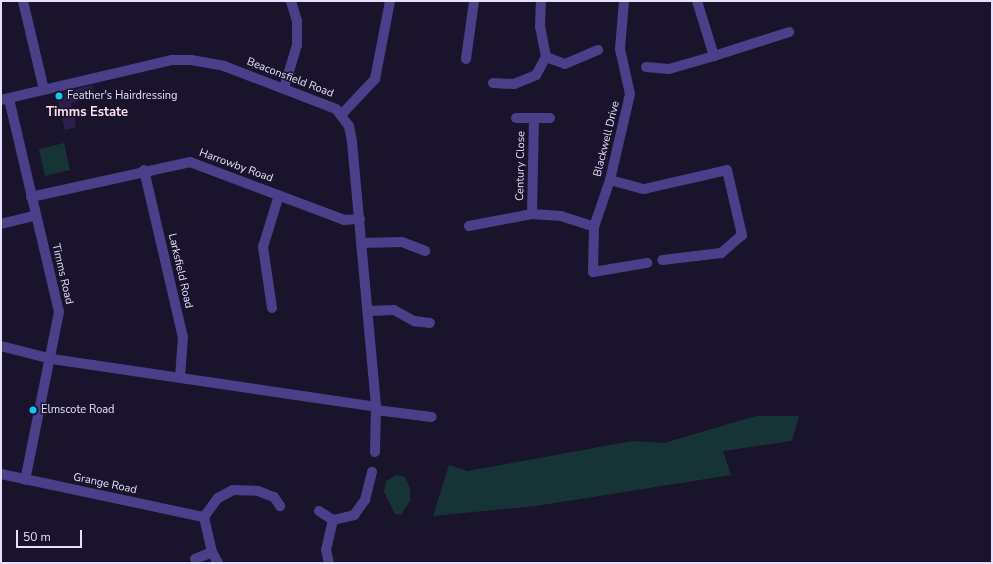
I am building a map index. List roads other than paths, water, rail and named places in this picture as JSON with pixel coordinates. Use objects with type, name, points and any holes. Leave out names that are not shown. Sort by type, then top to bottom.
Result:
[{"type":"street","points":[[23,1],[44,90]]},
{"type":"street","points":[[284,88],[297,45],[297,21],[291,1]]},
{"type":"street","points":[[341,115],[375,79],[390,1]]},
{"type":"street","points":[[466,59],[474,1]]},
{"type":"street","points":[[493,83],[527,80],[536,75],[546,57],[540,27],[541,1]]},
{"type":"street","name":"Blackwell Drive","points":[[624,1],[620,50],[630,94],[610,180],[594,227],[592,259],[593,272],[647,263]]},
{"type":"street","points":[[697,1],[714,56]]},
{"type":"street","points":[[646,67],[669,69],[789,32]]},
{"type":"street","points":[[546,57],[565,64],[598,50]]},
{"type":"street","name":"Beaconsfield Road","points":[[5,100],[172,60],[191,60],[224,66],[327,104],[341,115],[351,132],[360,219],[376,409],[375,452]]},
{"type":"street","name":"Timms Road","points":[[5,100],[36,215],[59,312],[52,359],[25,480]]},
{"type":"street","name":"Century Close","points":[[516,118],[550,118]]},
{"type":"street","name":"Century Close","points":[[532,214],[534,119]]},
{"type":"street","name":"Harrowby Road","points":[[31,197],[144,170],[190,162],[344,220],[360,219]]},
{"type":"street","name":"Larksfield Road","points":[[144,170],[184,337],[180,378]]},
{"type":"street","points":[[610,180],[644,188],[658,187],[727,170],[742,235],[721,253],[662,260]]},
{"type":"street","points":[[272,308],[263,247],[279,195]]},
{"type":"street","points":[[469,226],[532,214],[561,216],[594,227]]},
{"type":"street","points":[[1,224],[36,215]]},
{"type":"street","points":[[361,243],[402,242],[425,251]]},
{"type":"street","points":[[368,311],[394,310],[414,321],[430,323]]},
{"type":"street","points":[[1,346],[52,359],[376,409],[432,416]]},
{"type":"street","points":[[319,511],[333,520],[359,512],[372,472]]},
{"type":"street","name":"Grange Road","points":[[1,474],[204,517]]},
{"type":"street","points":[[218,563],[212,552],[204,517],[218,498],[233,490],[258,491],[274,497],[280,506]]},
{"type":"street","points":[[330,563],[326,550],[333,520]]},
{"type":"street","points":[[195,560],[212,552]]},
{"type":"place","name":"Feather's Hairdressing","points":[[59,96]]},
{"type":"place","name":"Elmscote Road","points":[[33,410]]},
{"type":"district","name":"Timms Estate","points":[[87,112]]}]
